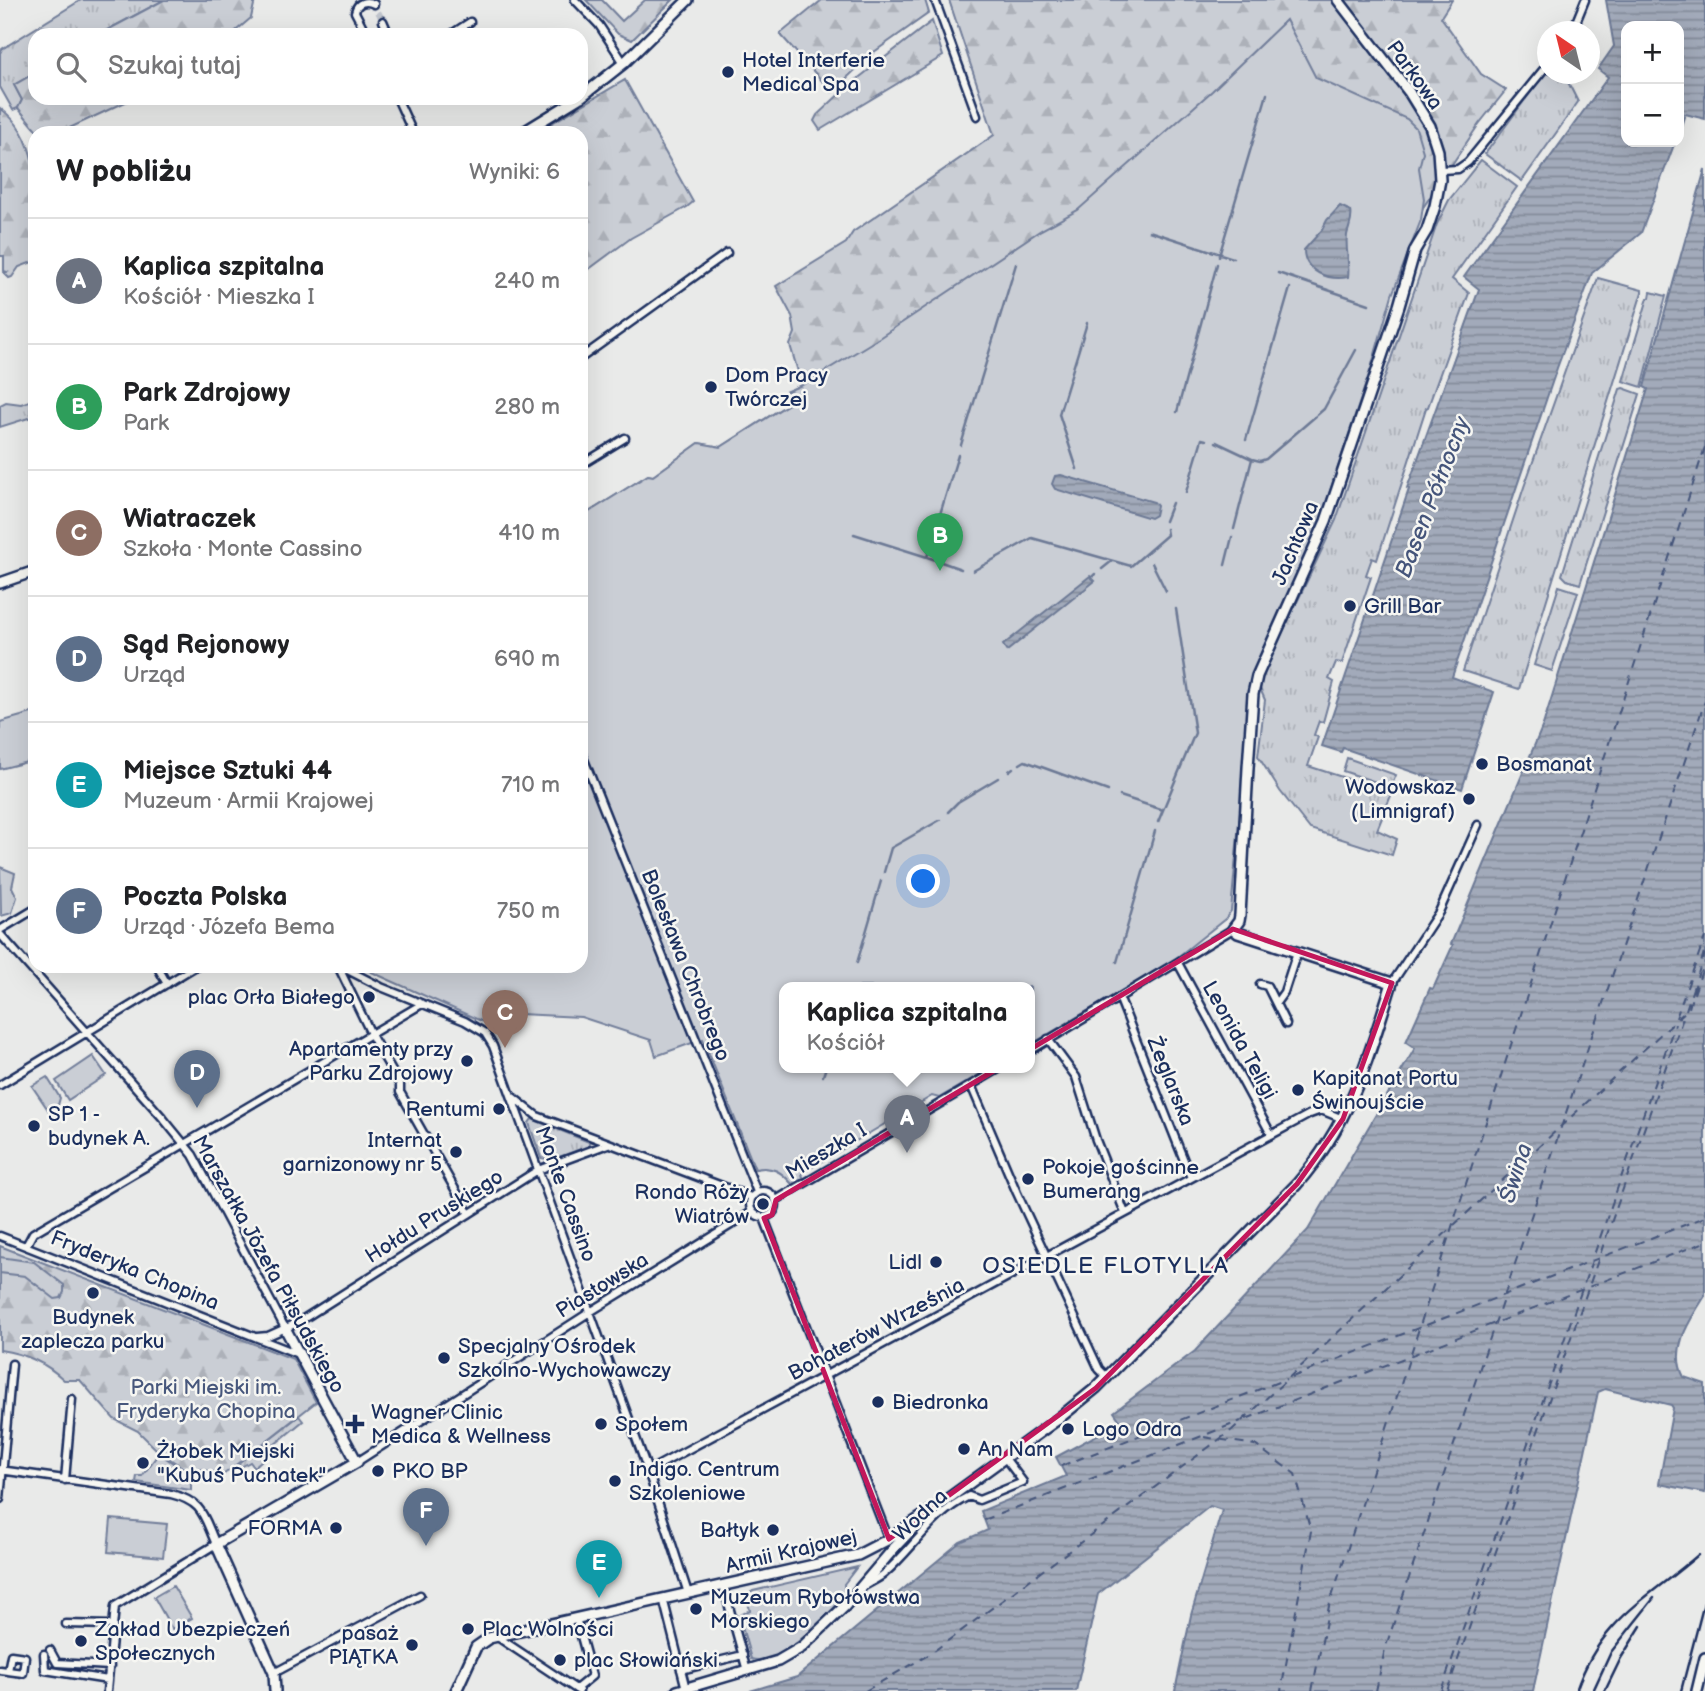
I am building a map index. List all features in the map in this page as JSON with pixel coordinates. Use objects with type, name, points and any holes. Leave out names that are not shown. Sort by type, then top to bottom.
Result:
[{"type":"street","points":[[576,0],[599,25],[624,63]]},
{"type":"street","points":[[588,91],[624,63],[688,0]]},
{"type":"street","points":[[934,0],[977,116]]},
{"type":"street","name":"Parkowa","points":[[1338,0],[1424,115],[1436,143],[1441,175]]},
{"type":"street","points":[[1576,21],[1585,0]]},
{"type":"street","points":[[363,28],[355,12],[356,8],[369,1],[374,4]]},
{"type":"street","points":[[383,21],[386,28]]},
{"type":"street","points":[[461,28],[470,22]]},
{"type":"street","points":[[1441,175],[1468,162],[1537,77]]},
{"type":"street","points":[[400,105],[410,126]]},
{"type":"street","points":[[533,126],[567,105]]},
{"type":"street","name":"Jachtowa","points":[[1233,929],[1240,915],[1253,694],[1257,676],[1326,521],[1401,301],[1415,250],[1427,230],[1435,206],[1441,175]]},
{"type":"street","points":[[588,353],[727,253]]},
{"type":"street","points":[[588,461],[625,438]]},
{"type":"street","points":[[0,583],[28,573]]},
{"type":"street","name":"Bolesława Chrobrego","points":[[588,770],[754,1194]]},
{"type":"street","points":[[663,1598],[681,1670],[681,1690],[778,1661],[802,1647],[826,1626],[859,1591],[892,1543],[929,1512],[1058,1419],[1108,1378],[1316,1162],[1343,1119],[1357,1087],[1392,983],[1444,903],[1478,825]]},
{"type":"street","points":[[0,932],[28,914]]},
{"type":"street","points":[[1035,1048],[1233,929],[1238,933],[1392,983]]},
{"type":"street","name":"Marszałka Józefa Piłsudskiego","points":[[0,932],[28,964]]},
{"type":"street","points":[[1276,1003],[1284,992],[1297,952]]},
{"type":"street","name":"Leonida Teligi","points":[[1178,963],[1271,1134]]},
{"type":"street","name":"Marszałka Józefa Piłsudskiego","points":[[36,973],[193,1155],[358,1462]]},
{"type":"street","points":[[161,973],[167,984]]},
{"type":"street","points":[[0,1085],[185,973]]},
{"type":"street","points":[[342,973],[422,1133],[427,1136],[469,1214]]},
{"type":"street","name":"Monte Cassino","points":[[353,973],[465,1021],[485,1033],[493,1046],[648,1471],[688,1593]]},
{"type":"street","points":[[1259,984],[1267,986],[1286,1024]]},
{"type":"street","name":"Żeglarska","points":[[1119,997],[1191,1178]]},
{"type":"street","points":[[26,1245],[33,1233],[422,1004]]},
{"type":"street","points":[[1048,1039],[1076,1077],[1096,1140],[1125,1213]]},
{"type":"street","name":"Mieszka I","points":[[776,1200],[992,1073]]},
{"type":"street","points":[[971,1085],[1046,1257],[1099,1369],[1108,1378]]},
{"type":"street","points":[[512,1096],[537,1116],[608,1144],[754,1194],[769,1192],[776,1200],[774,1212],[764,1218]]},
{"type":"street","name":"Bohaterów Września","points":[[648,1471],[1318,1110],[1343,1119]]},
{"type":"street","name":"Hołdu Pruskiego","points":[[286,1329],[538,1170],[608,1144]]},
{"type":"street","points":[[754,1194],[749,1207],[752,1213],[764,1218],[892,1543]]},
{"type":"street","name":"Piastowska","points":[[107,1691],[114,1610],[119,1602],[358,1462],[590,1312],[752,1213]]},
{"type":"street","name":"Fryderyka Chopina","points":[[0,1236],[299,1354]]},
{"type":"street","points":[[257,1337],[286,1329]]},
{"type":"street","points":[[272,1343],[283,1338],[286,1329]]},
{"type":"street","points":[[0,1499],[12,1364]]},
{"type":"street","points":[[65,1480],[72,1399]]},
{"type":"street","name":"Wodna","points":[[859,1591],[884,1574],[920,1534],[960,1500],[970,1496],[979,1500],[1023,1482],[1005,1458]]},
{"type":"street","points":[[1,1470],[187,1498],[195,1503],[274,1673],[275,1691]]},
{"type":"street","name":"Armii Krajowej","points":[[576,1618],[858,1555],[892,1543]]},
{"type":"street","points":[[858,1555],[867,1560],[872,1573]]},
{"type":"street","points":[[723,1585],[747,1671]]},
{"type":"street","points":[[274,1673],[419,1595]]},
{"type":"street","points":[[456,1691],[476,1647],[485,1639],[496,1636],[576,1618],[592,1676],[578,1690],[496,1636]]},
{"type":"street","points":[[66,1624],[113,1625]]},
{"type":"street","points":[[108,1680],[45,1670],[47,1652],[57,1663],[110,1666]]},
{"type":"street","points":[[681,1670],[743,1655]]},
{"type":"street","points":[[1697,1691],[1705,1658]]},
{"type":"street","points":[[0,1670],[8,1671]]},
{"type":"highlighted area","points":[[1233,929],[1392,983],[1343,1119],[1297,1184],[1096,1388],[889,1539],[764,1218],[772,1215],[776,1200]]},
{"type":"green space","points":[[81,0],[164,0],[111,28],[36,28]]},
{"type":"green space","points":[[164,0],[255,0],[251,18],[239,28],[111,28]]},
{"type":"green space","points":[[586,0],[602,0],[622,21],[645,0],[673,0],[632,40],[618,34]]},
{"type":"green space","points":[[822,0],[925,0],[929,13],[874,52],[832,92],[780,34]]},
{"type":"green space","points":[[949,0],[1452,0],[1441,17],[1481,74],[1506,90],[1479,124],[1418,215],[1241,678],[1225,919],[1055,1025],[1035,995],[1035,982],[779,982],[779,1073],[926,1073],[852,1143],[802,1173],[803,1179],[792,1184],[776,1170],[755,1169],[701,1032],[588,547],[588,513],[648,475],[653,476],[699,443],[721,447],[790,403],[785,392],[802,385],[790,345],[795,333],[792,316],[776,286],[846,243],[853,232],[994,135]]},
{"type":"green space","points":[[1286,20],[1316,78],[1407,119],[1416,128],[1423,152],[1419,168],[1424,199],[1421,220],[1392,295],[1371,368],[1316,533],[1258,660],[1252,679],[1231,911],[1225,919],[1175,959],[1035,1042],[1035,982],[779,982],[779,1073],[982,1073],[939,1098],[932,1096],[802,1173],[803,1179],[792,1184],[776,1170],[755,1169],[703,1039],[656,1056],[651,1040],[581,1017],[519,1014],[490,1025],[374,973],[588,973],[588,513],[648,475],[653,476],[699,443],[721,447],[790,403],[785,392],[802,385],[876,340],[1041,230],[1078,210],[1212,91]]},
{"type":"green space","points":[[932,21],[943,56],[820,130],[814,121],[817,115],[847,87]]},
{"type":"green space","points":[[28,33],[28,77],[14,85],[22,100],[18,108],[13,110],[0,87],[2,49]]},
{"type":"green space","points":[[28,77],[28,105],[119,105],[74,126],[33,126],[18,108],[22,100],[14,85]]},
{"type":"green space","points":[[625,80],[693,202],[631,238],[588,270],[588,126],[547,126],[583,105],[588,105],[588,102]]},
{"type":"green space","points":[[1537,84],[1569,84],[1578,102],[1522,181],[1485,154]]},
{"type":"green space","points":[[0,108],[15,122],[28,147],[28,264],[19,267],[9,278],[4,273],[7,272],[4,271],[4,256],[0,256]]},
{"type":"green space","points":[[1481,160],[1517,187],[1452,279],[1469,293],[1426,408],[1377,560],[1372,558],[1366,575],[1371,577],[1342,663],[1336,662],[1329,679],[1334,682],[1323,722],[1319,721],[1314,735],[1318,737],[1308,766],[1392,793],[1377,830],[1397,839],[1392,855],[1310,829],[1280,791],[1258,756],[1265,700],[1258,684],[1336,520],[1437,224],[1449,200]]},
{"type":"green space","points":[[1598,278],[1642,292],[1519,689],[1463,671]]},
{"type":"green space","points":[[1651,292],[1666,296],[1642,387],[1623,381]]},
{"type":"green space","points":[[1620,389],[1640,394],[1580,584],[1567,580],[1562,575]]},
{"type":"green space","points":[[6,402],[21,404],[28,402],[28,418],[0,427],[0,405]]},
{"type":"green space","points":[[1559,586],[1578,592],[1552,671],[1534,665]]},
{"type":"green space","points":[[28,714],[28,762],[0,769],[0,722]]},
{"type":"green space","points":[[1347,758],[1396,775],[1391,787],[1343,771]]},
{"type":"green space","points":[[0,867],[15,873],[12,887],[17,897],[12,913],[1,916]]},
{"type":"green space","points":[[93,1056],[106,1075],[68,1100],[56,1081]]},
{"type":"green space","points":[[47,1077],[60,1098],[58,1105],[49,1111],[32,1086]]},
{"type":"green space","points":[[532,1119],[589,1142],[589,1146],[551,1160],[541,1158],[529,1123]]},
{"type":"green space","name":"Parki Miejski im. Fryderyka Chopina","points":[[0,1246],[293,1359],[316,1402],[223,1475],[196,1468],[193,1474],[159,1452],[138,1431],[114,1419],[80,1380],[64,1380],[50,1368],[34,1360],[0,1350]]},
{"type":"green space","points":[[0,1257],[34,1262],[64,1285],[61,1298],[55,1299],[25,1276],[0,1273]]},
{"type":"green space","points":[[299,1416],[303,1421],[274,1445],[276,1448],[254,1467],[250,1462],[241,1467],[238,1463]]},
{"type":"green space","points":[[159,1453],[191,1476],[191,1490],[136,1482],[137,1476],[142,1476]]},
{"type":"green space","points":[[111,1519],[167,1524],[163,1557],[108,1552]]},
{"type":"green space","points":[[857,1567],[844,1584],[845,1596],[802,1638],[776,1656],[763,1660],[751,1659],[739,1616],[750,1610],[746,1596],[753,1591]]},
{"type":"green space","points":[[173,1586],[192,1618],[172,1629],[154,1597]]},
{"type":"water","name":"Basen Północny","points":[[1606,0],[1705,0],[1705,119],[1685,114],[1684,117],[1684,21],[1621,21],[1621,147],[1673,147],[1641,233],[1592,273],[1452,677],[1494,692],[1462,789],[1343,748],[1341,752],[1322,746],[1409,489],[1407,488],[1479,289],[1464,277],[1608,77],[1600,71],[1600,66],[1614,46]]},
{"type":"water","name":"Świna","points":[[1705,169],[1705,1296],[1683,1335],[1679,1356],[1684,1377],[1705,1384],[1705,1493],[1659,1484],[1673,1408],[1671,1405],[1605,1389],[1598,1392],[1533,1691],[1175,1691],[1191,1615],[1222,1510],[1210,1506],[1098,1594],[1076,1691],[750,1691],[797,1677],[960,1542],[988,1530],[981,1511],[1066,1476],[1056,1457],[1121,1422],[1114,1412],[1195,1351],[1308,1230],[1415,1048],[1406,1042],[1453,945],[1451,944],[1543,725],[1648,389],[1644,387]]},
{"type":"water","points":[[1340,206],[1351,211],[1347,235],[1348,277],[1333,278],[1313,269],[1305,258],[1304,250]]},
{"type":"water","points":[[1061,475],[1154,502],[1157,506],[1155,515],[1150,518],[1055,489],[1052,484],[1055,476]]},
{"type":"water","points":[[1090,576],[1095,581],[1007,651],[1003,645]]},
{"type":"waterway","points":[[1219,256],[1267,94]]},
{"type":"waterway","points":[[1149,231],[1233,258]]},
{"type":"waterway","points":[[961,445],[1016,264]]},
{"type":"waterway","points":[[1177,412],[1217,264]]},
{"type":"waterway","points":[[1278,273],[1369,304]]},
{"type":"waterway","points":[[1246,440],[1290,288]]},
{"type":"waterway","points":[[1077,469],[1059,414],[1087,323]]},
{"type":"waterway","points":[[1252,459],[1266,459],[1324,409],[1356,350]]},
{"type":"waterway","points":[[1186,492],[1202,439],[1206,440]]},
{"type":"waterway","points":[[1216,442],[1252,459],[1234,529]]},
{"type":"waterway","points":[[958,455],[927,557],[961,569]]},
{"type":"waterway","points":[[1165,521],[1172,503]]},
{"type":"waterway","points":[[973,571],[1032,538],[1131,566],[1167,535],[1166,529]]},
{"type":"waterway","points":[[854,534],[927,557]]},
{"type":"waterway","points":[[1225,565],[1232,537]]},
{"type":"waterway","points":[[1102,569],[1112,561]]},
{"type":"waterway","points":[[1152,563],[1166,591]]},
{"type":"waterway","points":[[1092,577],[1095,574]]},
{"type":"waterway","points":[[1158,822],[1195,733],[1176,609]]},
{"type":"waterway","points":[[1020,764],[1025,761],[1108,791]]},
{"type":"waterway","points":[[1009,771],[1013,768]]},
{"type":"waterway","points":[[948,812],[958,802],[998,778]]},
{"type":"waterway","points":[[1120,796],[1163,810]]},
{"type":"waterway","points":[[884,872],[891,848],[940,820]]},
{"type":"waterway","points":[[1117,962],[1155,831]]},
{"type":"waterway","points":[[857,963],[881,881]]},
{"type":"ferry route","points":[[1312,1691],[1329,1606],[1705,447]]},
{"type":"ferry route","points":[[1376,1691],[1385,1649],[1705,701]]},
{"type":"ferry route","points":[[1676,1018],[1705,937]]},
{"type":"ferry route","points":[[1454,1225],[1689,1008],[1705,948]]},
{"type":"ferry route","points":[[1703,960],[1705,954]]},
{"type":"ferry route","points":[[1694,994],[1705,962]]},
{"type":"ferry route","points":[[1686,1010],[1694,985]]},
{"type":"ferry route","points":[[1447,1691],[1684,1015]]},
{"type":"ferry route","points":[[1441,1691],[1675,1024]]},
{"type":"ferry route","points":[[1292,1377],[1705,1217]]},
{"type":"ferry route","points":[[865,1691],[930,1654],[1232,1430],[1450,1229]]},
{"type":"ferry route","points":[[1246,1419],[1705,1242]]},
{"type":"ferry route","points":[[1061,1466],[1286,1379]]},
{"type":"ferry route","points":[[984,1520],[1241,1421]]},
{"type":"ferry route","points":[[1204,1437],[1255,1445],[1295,1474],[1311,1531],[1281,1691]]},
{"type":"tunnel","points":[[374,4],[383,21]]},
{"type":"railway","points":[[1576,1691],[1586,1667],[1611,1629],[1626,1613],[1698,1555]]},
{"type":"railway","points":[[1593,1691],[1611,1652],[1654,1598]]},
{"type":"railway","points":[[1681,1691],[1705,1599]]},
{"type":"railway","points":[[1605,1691],[1641,1626]]},
{"type":"place","name":"Hotel Interferie Medical Spa","points":[[728,72]]},
{"type":"place","name":"Dom Pracy Twórczej","points":[[711,387]]},
{"type":"place","name":"Park Zdrojowy","points":[[940,571]]},
{"type":"place","name":"Grill Bar","points":[[1350,606]]},
{"type":"place","name":"Bosmanat","points":[[1482,764]]},
{"type":"place","name":"Wodowskaz (Limnigraf)","points":[[1469,799]]},
{"type":"place","name":"plac Orła Białego","points":[[369,997]]},
{"type":"place","name":"Wiatraczek","points":[[505,1048]]},
{"type":"place","name":"Apartamenty przy Parku Zdrojowy","points":[[467,1061]]},
{"type":"place","name":"Kapitanat Portu Świnoujście","points":[[1298,1090]]},
{"type":"place","name":"Sąd Rejonowy","points":[[197,1108]]},
{"type":"place","name":"Rentumi","points":[[499,1109]]},
{"type":"place","name":"SP 1 - budynek A.","points":[[34,1126]]},
{"type":"place","name":"Internat garnizonowy nr 5","points":[[456,1152]]},
{"type":"place","name":"Kaplica szpitalna","points":[[907,1153]]},
{"type":"place","name":"Pokoje gościnne Bumerang","points":[[1028,1179]]},
{"type":"place","name":"Rondo Róży Wiatrów","points":[[763,1204]]},
{"type":"place","name":"Lidl","points":[[936,1262]]},
{"type":"place","name":"Budynek zaplecza parku","points":[[93,1293]]},
{"type":"place","name":"Specjalny Ośrodek Szkolno-Wychowawczy","points":[[444,1358]]},
{"type":"place","name":"Biedronka","points":[[878,1402]]},
{"type":"place","name":"Wagner Clinic Medica & Wellness","points":[[355,1424]]},
{"type":"place","name":"Społem","points":[[601,1424]]},
{"type":"place","name":"Logo Odra","points":[[1068,1429]]},
{"type":"place","name":"An Nam","points":[[964,1449]]},
{"type":"place","name":"Żłobek Miejski \"Kubuś Puchatek\"","points":[[143,1463]]},
{"type":"place","name":"PKO BP","points":[[378,1471]]},
{"type":"place","name":"Indigo. Centrum Szkoleniowe","points":[[615,1481]]},
{"type":"place","name":"FORMA","points":[[336,1528]]},
{"type":"place","name":"Bałtyk","points":[[773,1530]]},
{"type":"place","name":"Poczta Polska","points":[[426,1546]]},
{"type":"place","name":"Miejsce Sztuki 44","points":[[599,1598]]},
{"type":"place","name":"Muzeum Rybołówstwa Morskiego","points":[[696,1609]]},
{"type":"place","name":"Plac Wolności","points":[[468,1629]]},
{"type":"place","name":"Zakład Ubezpieczeń Społecznych","points":[[81,1641]]},
{"type":"place","name":"pasaż PIĄTKA","points":[[412,1645]]},
{"type":"place","name":"plac Słowiański","points":[[560,1660]]},
{"type":"district","name":"OSIEDLE FLOTYLLA","points":[[1106,1265]]}]
